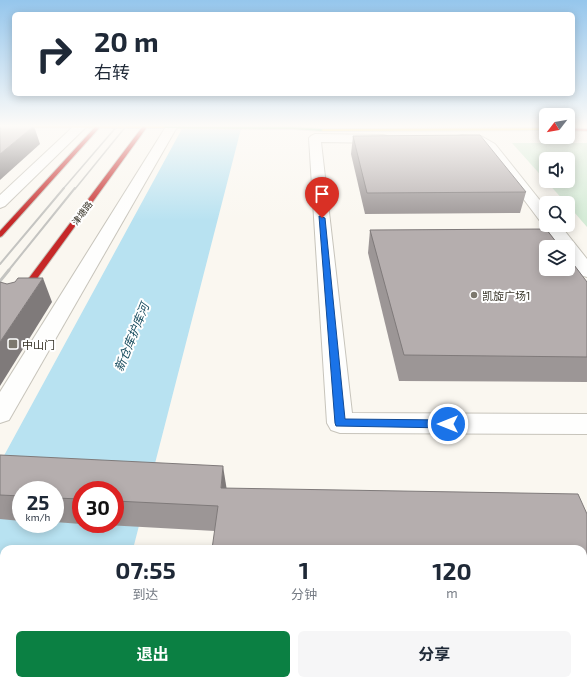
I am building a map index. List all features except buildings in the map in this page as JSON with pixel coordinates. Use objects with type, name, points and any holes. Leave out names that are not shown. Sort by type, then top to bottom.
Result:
[{"type":"street","points":[[0,203],[48,157]]},
{"type":"street","points":[[0,235],[71,157]]},
{"type":"street","name":"津塘路","points":[[17,300],[123,157]]},
{"type":"street","points":[[0,413],[155,157]]},
{"type":"street","points":[[317,157],[340,423],[587,424]]},
{"type":"street","points":[[499,157],[539,209]]},
{"type":"street","points":[[557,232],[587,271]]},
{"type":"green space","points":[[524,157],[539,157],[539,173]]},
{"type":"green space","points":[[575,157],[587,157],[587,227],[575,213],[575,196],[560,196],[552,188],[575,188]]},
{"type":"water","name":"新仓库护库河","points":[[167,157],[234,157],[134,545],[0,545],[0,463]]},
{"type":"railway","points":[[63,189],[91,157]]},
{"type":"railway","points":[[75,189],[101,157]]},
{"type":"railway","points":[[0,264],[64,188]]},
{"type":"railway","points":[[8,271],[75,188]]},
{"type":"railway","points":[[0,281],[9,270]]},
{"type":"traffic: jam","points":[[0,235],[71,157]]},
{"type":"traffic: jam","points":[[17,300],[123,157]]},
{"type":"place","name":"凯旋广场1","points":[[474,295]]},
{"type":"place","name":"中山门","points":[[13,344]]},
{"type":"route","points":[[322,218],[340,423],[448,424]]}]
